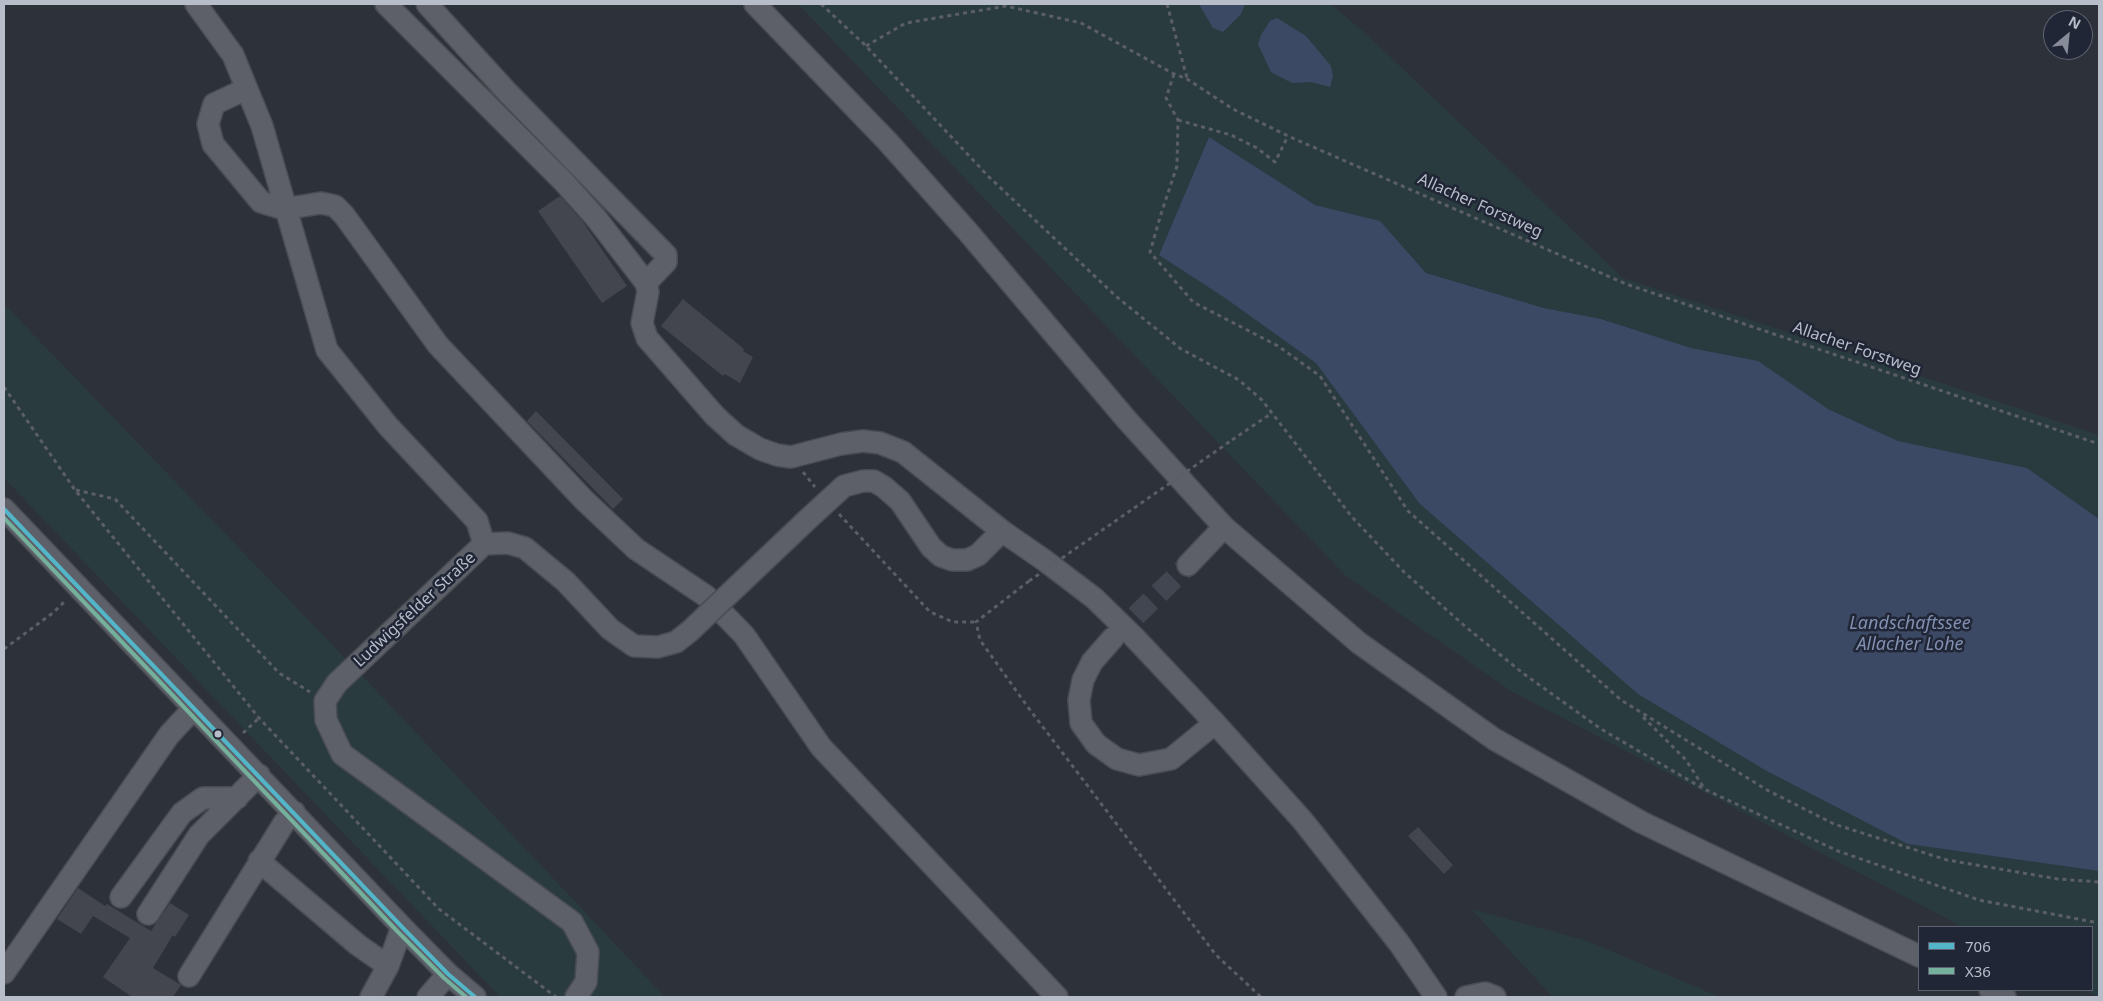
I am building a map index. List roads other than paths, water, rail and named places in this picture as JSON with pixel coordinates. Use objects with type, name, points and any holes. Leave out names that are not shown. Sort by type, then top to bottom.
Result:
[{"type":"street","points":[[196,4],[233,55],[262,126],[284,209],[327,350],[388,426],[477,520],[484,544]]},
{"type":"street","points":[[386,4],[564,182],[596,218],[646,283],[648,292],[642,323],[647,338],[715,416],[736,435],[760,449],[791,457],[841,444],[863,441],[880,443],[903,452],[1002,530],[1094,598],[1134,637],[1215,723],[1303,822],[1398,943],[1436,997]]},
{"type":"street","points":[[427,4],[515,100],[666,255],[666,262],[646,283]]},
{"type":"street","points":[[755,4],[888,142],[968,232],[1126,419],[1224,527],[1359,643],[1494,738],[1641,822],[1918,956]]},
{"type":"street","points":[[246,89],[214,104],[208,124],[213,144],[261,202],[284,209],[321,203],[335,206],[344,215],[438,345],[584,500],[636,550],[706,596],[744,636],[821,747],[1057,997]]},
{"type":"street","name":"Ludwigsfelder Straße","points":[[576,997],[586,982],[588,952],[572,922],[342,754],[326,720],[325,701],[337,683],[484,544],[508,543],[525,548],[566,582],[610,629],[634,646],[658,647],[676,642],[690,631],[807,520],[822,496],[844,486],[864,480],[884,487],[900,501],[931,547],[941,556],[952,560],[967,560],[978,555],[1002,530]]},
{"type":"street","points":[[4,509],[402,927],[448,974],[475,997]]},
{"type":"street","points":[[1188,565],[1224,527]]},
{"type":"street","points":[[1113,638],[1092,662],[1083,680],[1078,700],[1081,723],[1096,744],[1117,759],[1139,765],[1171,759],[1215,723]]},
{"type":"street","points":[[4,973],[169,734],[194,708]]},
{"type":"street","points":[[148,914],[199,835],[259,775]]},
{"type":"street","points":[[121,897],[182,813],[203,798],[237,798]]},
{"type":"street","points":[[189,976],[259,862],[284,823],[294,812]]},
{"type":"street","points":[[259,862],[358,945],[388,966]]},
{"type":"street","points":[[371,997],[388,966],[402,927]]},
{"type":"street","points":[[428,997],[448,974]]},
{"type":"street","points":[[1992,991],[2005,997]]},
{"type":"street","points":[[1466,997],[1485,993],[1495,997]]},
{"type":"water","points":[[1199,4],[1245,4],[1241,14],[1223,32],[1213,28]]},
{"type":"water","points":[[1277,18],[1306,36],[1331,66],[1333,76],[1330,87],[1311,82],[1292,83],[1271,72],[1258,44],[1261,35],[1270,21]]},
{"type":"water","name":"Landschaftssee Allacher Lohe","points":[[1209,137],[1315,205],[1380,221],[1426,273],[1544,308],[1601,319],[1691,348],[1758,361],[1828,409],[1898,441],[2027,468],[2099,519],[2099,871],[1908,844],[1765,770],[1638,694],[1419,503],[1316,363],[1225,298],[1159,255]]},
{"type":"tunnel","points":[[1113,638],[1188,565]]}]
